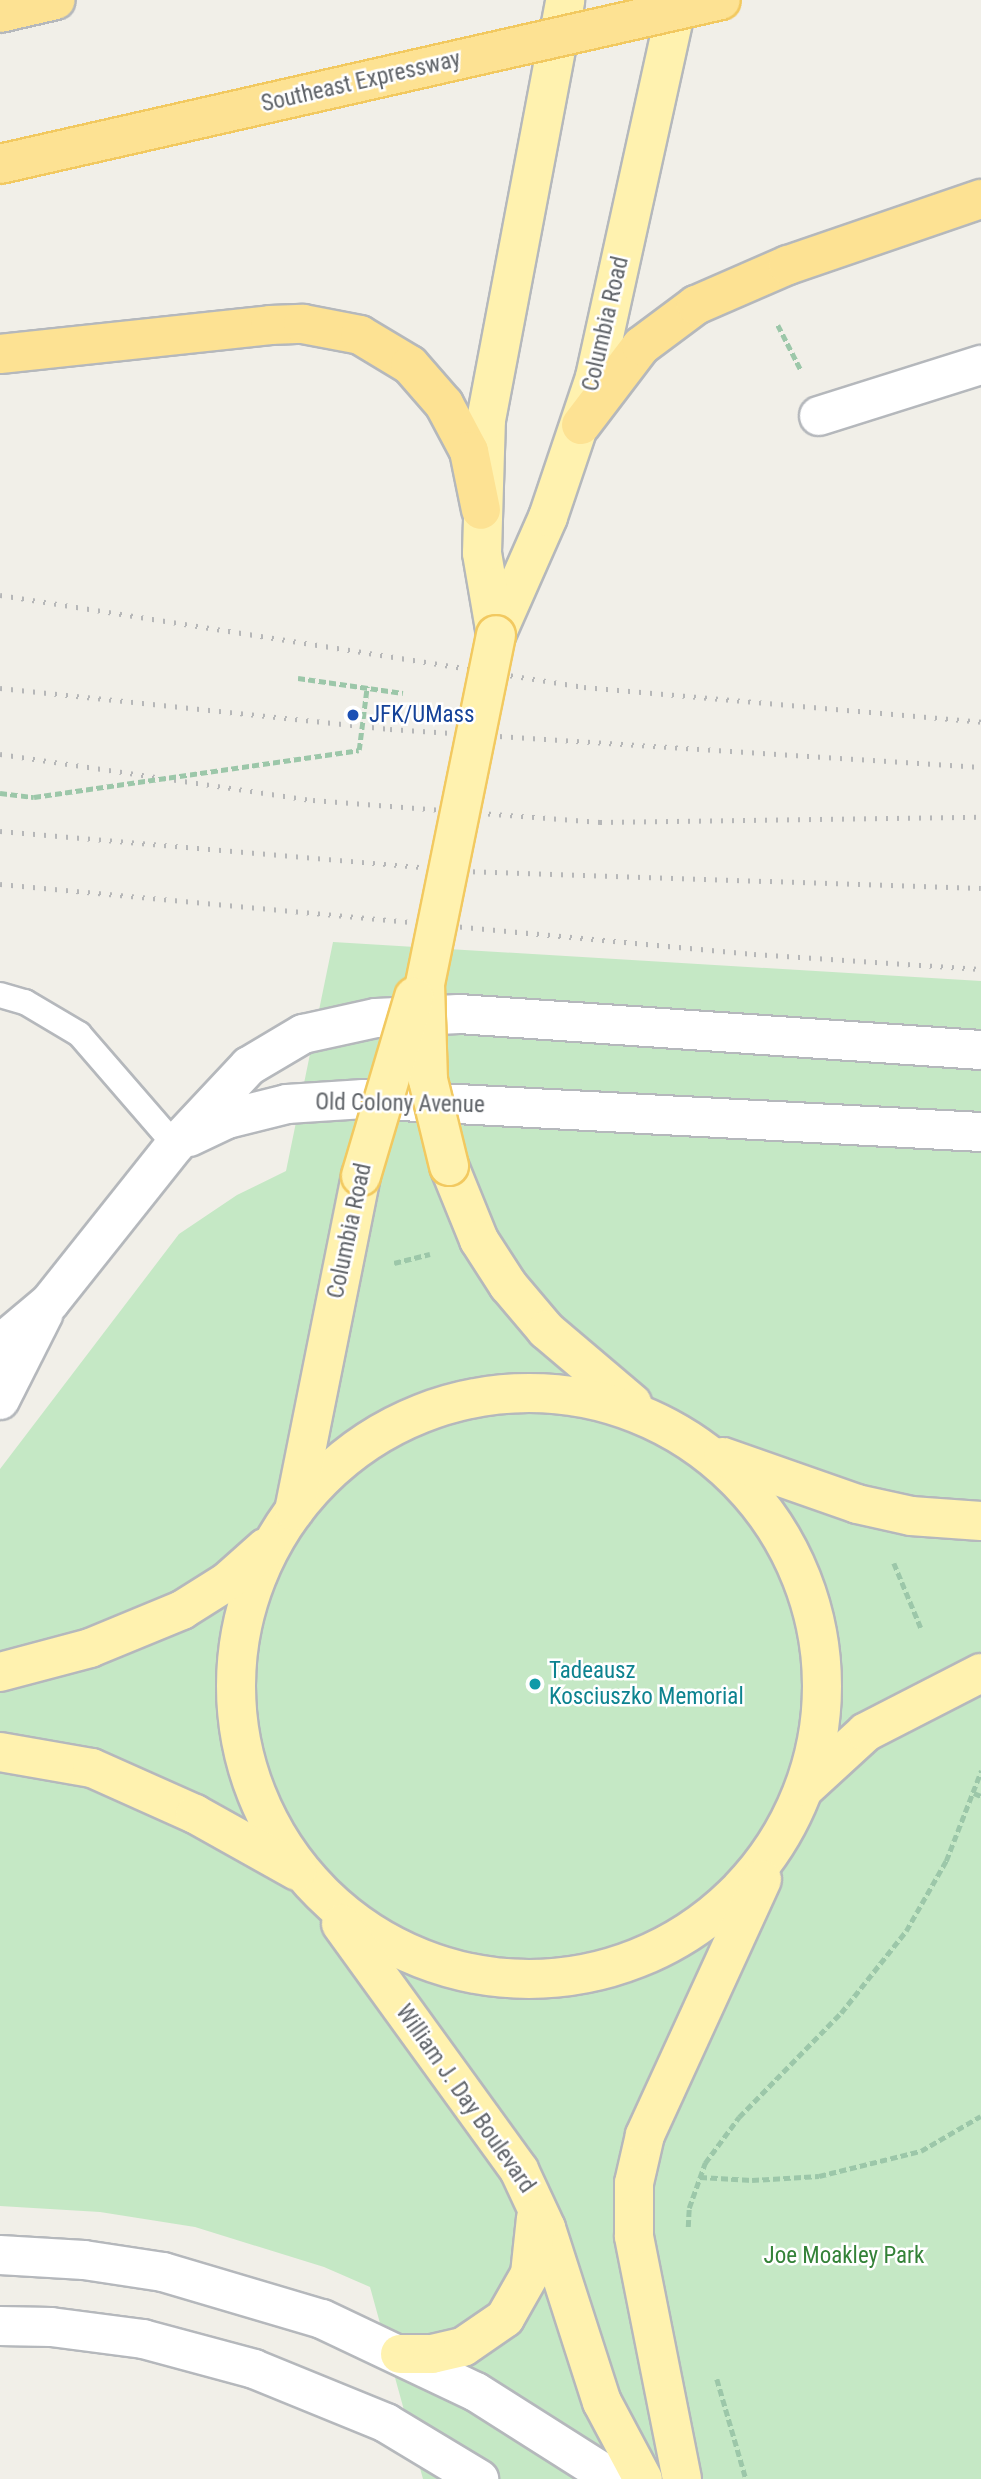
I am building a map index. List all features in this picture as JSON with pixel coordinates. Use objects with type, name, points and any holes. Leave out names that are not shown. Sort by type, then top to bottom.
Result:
[{"type":"highway","points":[[0,13],[56,0]]},
{"type":"highway","name":"Southeast Expressway","points":[[0,164],[721,0]]},
{"type":"highway","points":[[581,425],[641,346],[696,305],[788,265],[981,199]]},
{"type":"highway","points":[[0,354],[270,325],[303,324],[360,335],[410,365],[444,404],[469,451],[481,510]]},
{"type":"main road","name":"Columbia Road","points":[[496,635],[486,592],[481,510],[486,421],[501,324],[565,0]]},
{"type":"main road","name":"Columbia Road","points":[[287,1521],[361,1176],[386,1081],[430,956],[496,635],[548,517],[581,425],[678,0]]},
{"type":"main road","name":"Columbia Road","points":[[430,956],[425,1055],[449,1166],[479,1240],[525,1307],[598,1377],[662,1424]]},
{"type":"main road","points":[[0,1671],[90,1648],[182,1610],[247,1566],[359,1447],[418,1414],[461,1400],[507,1393],[552,1393],[598,1400],[662,1424],[707,1450],[858,1504],[911,1516],[981,1521]]},
{"type":"main road","points":[[682,2479],[634,2236],[637,2166],[651,2120],[802,1792],[817,1740],[823,1686],[811,1606],[792,1556],[764,1509],[707,1450]]},
{"type":"main road","name":"William J. Day Boulevard","points":[[287,1521],[245,1615],[237,1705],[257,1795],[310,1883],[533,2195],[602,2402],[643,2479]]},
{"type":"main road","points":[[802,1792],[866,1732],[981,1673]]},
{"type":"main road","points":[[0,1752],[92,1768],[195,1814],[310,1883],[392,1947],[435,1964],[480,1976],[549,1980],[617,1966],[680,1938],[736,1895],[781,1838]]},
{"type":"main road","points":[[400,2354],[432,2354],[463,2347],[492,2330],[515,2306],[533,2258],[533,2195]]},
{"type":"street","points":[[819,416],[981,366]]},
{"type":"street","points":[[0,1344],[50,1302],[175,1145],[249,1066],[274,1048],[303,1034],[376,1018],[516,1016],[981,1050]]},
{"type":"street","name":"Old Colony Avenue","points":[[175,1145],[227,1119],[257,1111],[287,1104],[351,1100],[981,1132]]},
{"type":"street","points":[[0,1400],[50,1302]]},
{"type":"street","points":[[0,2255],[84,2260],[215,2284],[321,2319],[400,2354],[500,2405],[613,2479]]},
{"type":"street","points":[[0,2326],[133,2337],[254,2369],[386,2423],[479,2479]]},
{"type":"lane","points":[[0,995],[25,1002],[79,1034],[175,1145]]},
{"type":"path","points":[[773,316],[803,374]]},
{"type":"path","points":[[298,678],[403,693]]},
{"type":"path","points":[[0,793],[34,797],[359,750],[367,687]]},
{"type":"path","points":[[382,1266],[441,1251]]},
{"type":"path","points":[[891,1555],[921,1628]]},
{"type":"path","points":[[687,2232],[689,2208],[700,2177],[739,2117],[841,2013],[906,1931],[946,1861],[981,1771]]},
{"type":"path","points":[[974,1793],[981,1796]]},
{"type":"path","points":[[700,2177],[764,2180],[820,2176],[921,2151],[981,2116]]},
{"type":"path","points":[[716,2375],[746,2479]]},
{"type":"green space","name":"Joe Moakley Park","points":[[333,942],[981,981],[981,2479],[423,2479],[370,2287],[324,2267],[195,2227],[100,2212],[0,2206],[0,1469],[179,1234],[237,1195],[286,1171]]},
{"type":"railway","points":[[0,595],[584,687],[981,722]]},
{"type":"railway","points":[[0,688],[390,729],[981,767]]},
{"type":"railway","points":[[0,754],[313,800],[600,822],[981,817]]},
{"type":"railway","points":[[0,831],[462,871],[981,888]]},
{"type":"railway","points":[[0,884],[754,954],[981,969]]},
{"type":"place","name":"JFK/UMass","points":[[353,715]]},
{"type":"place","name":"Tadeausz Kosciuszko Memorial","points":[[535,1684]]}]
